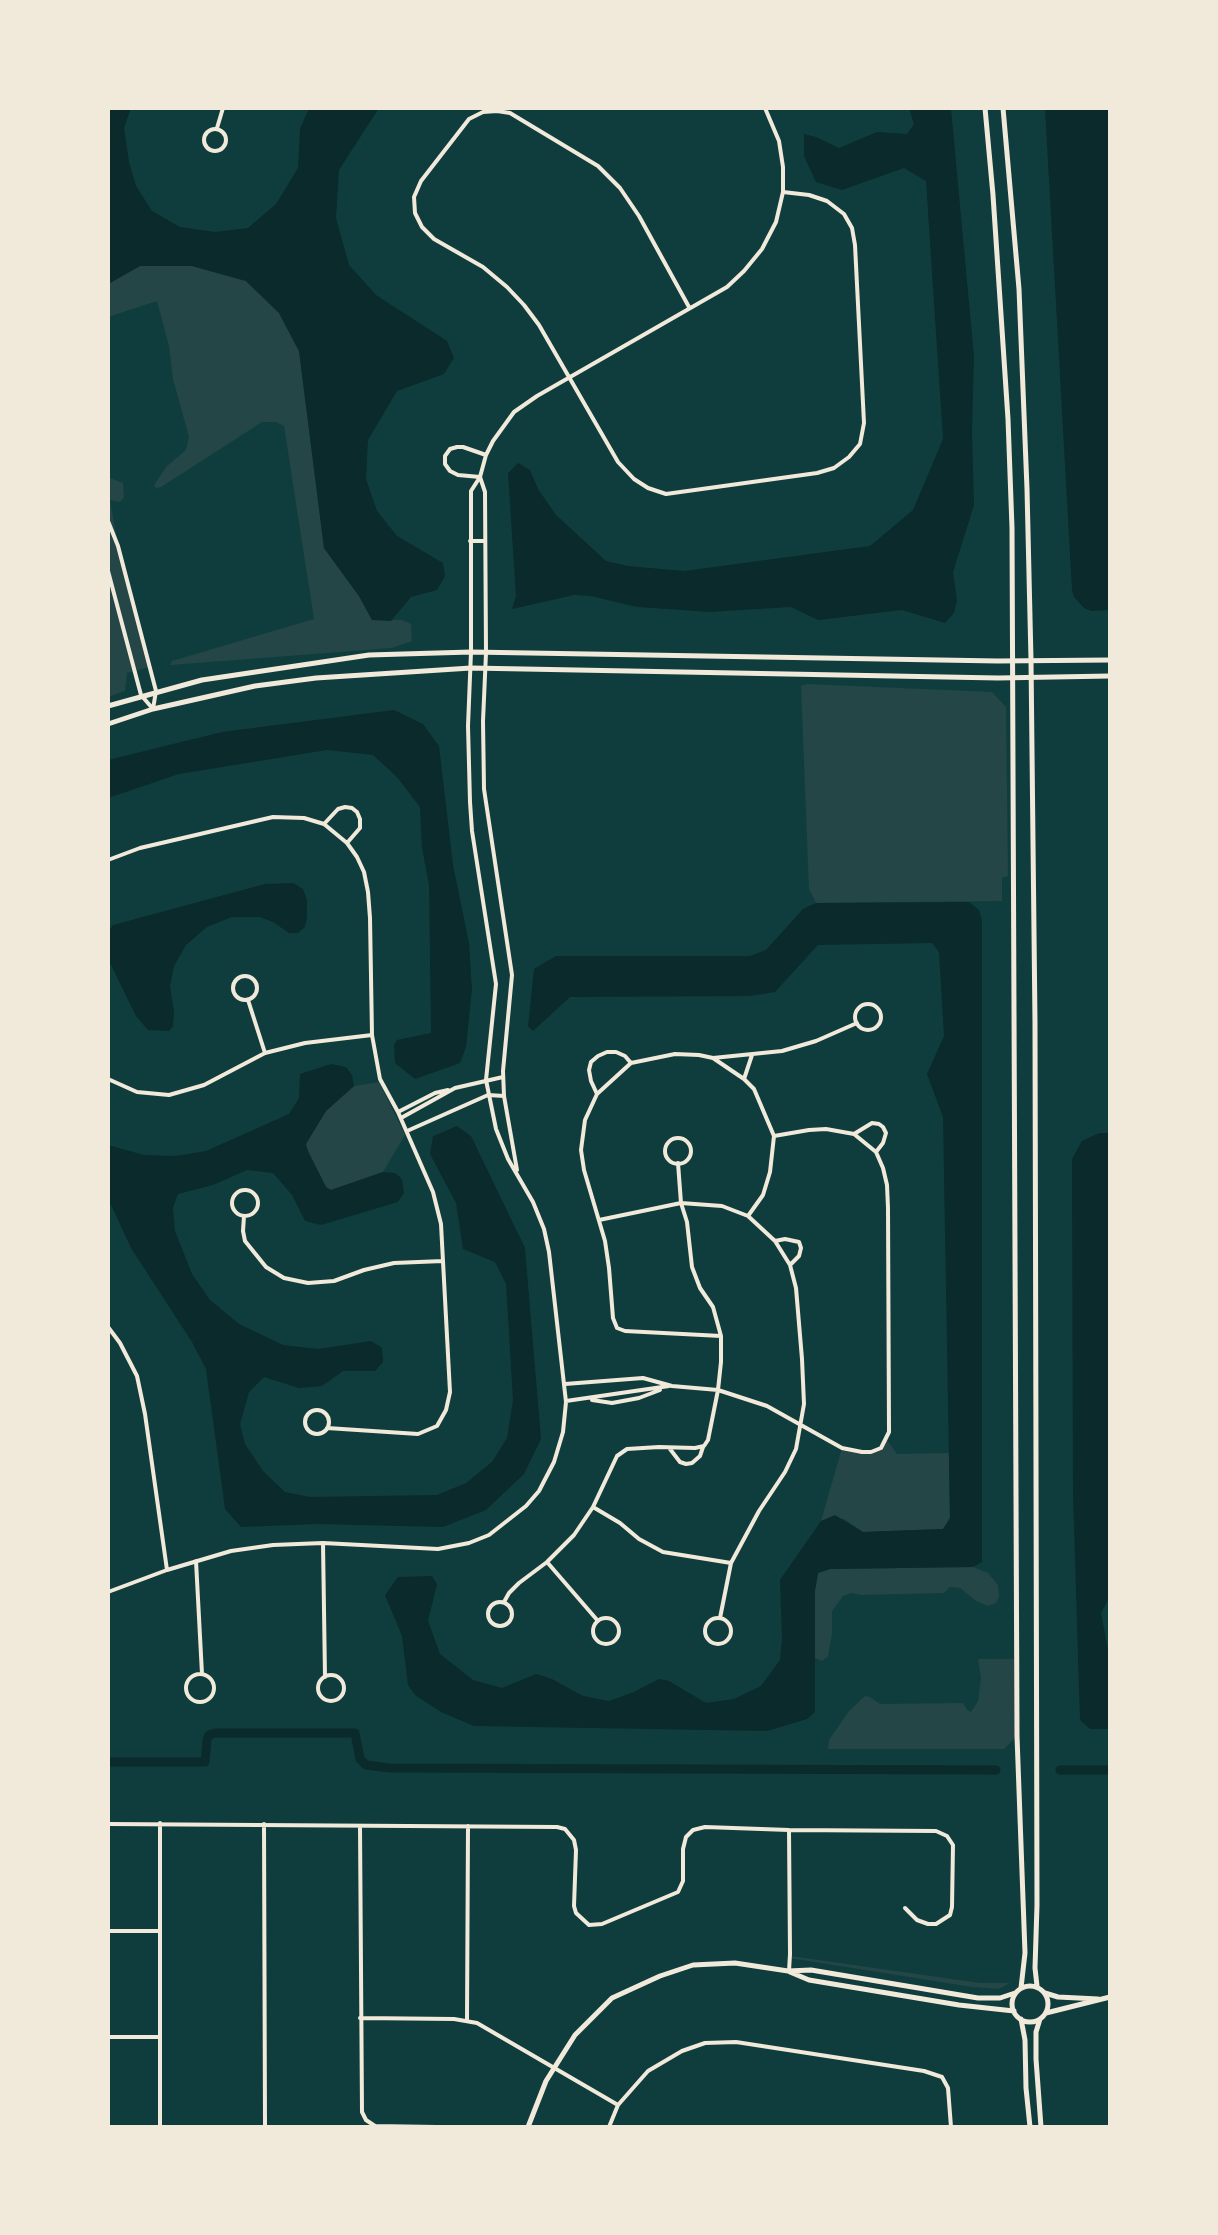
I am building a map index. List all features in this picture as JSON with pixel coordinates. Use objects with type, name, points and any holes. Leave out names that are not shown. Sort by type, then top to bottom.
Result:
[{"type":"street","points":[[218,128],[223,108]]},
{"type":"street","points":[[108,1592],[167,1570],[241,1549],[323,1543],[438,1549],[469,1543],[489,1535],[526,1506],[539,1491],[554,1462],[563,1432],[566,1401],[544,1229],[500,1139],[486,1080],[496,984],[472,831],[468,726],[471,668],[471,491],[480,477],[486,455],[493,441],[514,412],[537,396],[727,287],[762,249],[776,222],[783,192],[783,167],[779,141],[765,108]]},
{"type":"street","points":[[985,108],[1008,419],[1012,528],[1012,678],[1015,755],[1014,1218],[1017,1736],[1025,1953],[1021,1988]]},
{"type":"street","points":[[1003,108],[1019,289],[1031,660],[1035,1023],[1037,1905],[1035,1968],[1037,1986]]},
{"type":"street","points":[[689,307],[639,216],[620,188],[598,166],[510,113],[483,112],[469,119],[421,181],[414,197],[415,213],[422,227],[434,240],[483,267],[524,305],[539,326],[618,462],[634,479],[648,488],[666,494],[817,473],[834,468],[849,457],[860,444],[864,423],[855,245],[852,228],[844,214],[827,201],[809,195],[783,192]]},
{"type":"street","points":[[218,128],[225,133],[227,142],[222,149],[213,151],[206,146],[204,138],[209,130],[218,128]]},
{"type":"street","points":[[480,477],[458,475],[450,471],[445,464],[445,456],[450,449],[457,447],[486,455]]},
{"type":"street","points":[[480,477],[485,492],[484,789],[512,975],[505,1031],[503,1077],[504,1096],[518,1174]]},
{"type":"street","points":[[108,520],[118,546],[156,691],[153,709]]},
{"type":"street","points":[[470,541],[485,541]]},
{"type":"street","points":[[108,571],[141,695],[153,709]]},
{"type":"street","points":[[108,706],[141,695],[202,680],[369,655],[471,652],[1110,660]]},
{"type":"street","points":[[108,724],[153,709],[255,686],[316,678],[471,668],[1012,678],[1110,676]]},
{"type":"street","points":[[324,824],[338,809],[352,808],[360,819],[360,828],[348,843]]},
{"type":"street","points":[[108,860],[140,848],[273,817],[304,818],[324,824],[348,843],[364,872],[368,892],[372,1035],[380,1079],[401,1118],[433,1192],[441,1224],[450,1392],[446,1410],[437,1426],[418,1434],[327,1428],[317,1435],[309,1432],[304,1424],[306,1416],[315,1410],[323,1411],[328,1417],[327,1428]]},
{"type":"street","points":[[241,977],[249,977],[256,985],[256,992],[248,1000],[240,999],[234,994],[235,982],[241,977]]},
{"type":"street","points":[[248,1000],[265,1053]]},
{"type":"street","points":[[868,1004],[880,1010],[881,1018],[875,1028],[867,1030],[857,1023],[855,1014],[860,1006],[868,1004]]},
{"type":"street","points":[[713,1058],[782,1051],[816,1041],[857,1023]]},
{"type":"street","points":[[108,1079],[137,1092],[169,1095],[204,1085],[265,1053],[305,1043],[372,1035]]},
{"type":"street","points":[[597,1094],[591,1081],[589,1070],[591,1062],[598,1056],[616,1052],[625,1056],[631,1064]]},
{"type":"street","points":[[721,1336],[625,1331],[617,1328],[613,1318],[609,1268],[581,1150],[585,1120],[597,1094],[631,1064],[675,1054],[699,1054],[713,1058],[744,1079],[754,1089],[774,1136],[770,1172],[763,1195],[748,1215]]},
{"type":"street","points":[[744,1079],[752,1055]]},
{"type":"street","points":[[398,1112],[435,1093],[503,1077]]},
{"type":"street","points":[[401,1118],[455,1088]]},
{"type":"street","points":[[407,1132],[488,1095],[504,1096]]},
{"type":"street","points":[[854,1134],[872,1123],[883,1127],[886,1133],[883,1143],[876,1152]]},
{"type":"street","points":[[565,1384],[643,1378],[672,1386],[718,1390],[767,1406],[842,1448],[871,1452],[881,1448],[889,1432],[888,1208],[887,1185],[876,1152],[854,1134],[826,1129],[774,1136]]},
{"type":"street","points":[[677,1138],[685,1140],[690,1148],[686,1160],[678,1163],[670,1161],[665,1149],[669,1141],[677,1138]]},
{"type":"street","points":[[670,1449],[680,1462],[686,1464],[700,1456],[711,1431],[722,1362],[721,1336],[713,1307],[700,1288],[692,1268],[687,1222],[681,1203],[678,1163]]},
{"type":"street","points":[[246,1189],[254,1193],[258,1202],[253,1214],[244,1216],[233,1210],[232,1202],[235,1194],[246,1189]]},
{"type":"street","points":[[599,1220],[681,1203],[722,1206],[748,1215],[775,1241],[790,1265],[796,1288],[801,1331],[804,1404],[796,1449],[785,1472],[759,1511],[731,1563],[720,1618]]},
{"type":"street","points":[[244,1216],[245,1241],[266,1267],[284,1278],[308,1283],[334,1281],[364,1270],[394,1263],[443,1261]]},
{"type":"street","points":[[775,1241],[785,1239],[798,1242],[801,1248],[799,1256],[790,1265]]},
{"type":"street","points":[[108,1328],[120,1343],[137,1376],[145,1414],[167,1570]]},
{"type":"street","points":[[566,1401],[586,1399],[612,1403],[639,1398],[672,1386]]},
{"type":"street","points":[[504,1602],[519,1583],[547,1562],[574,1535],[593,1507],[617,1456],[627,1449],[704,1446]]},
{"type":"street","points":[[593,1507],[620,1523],[639,1539],[663,1552],[731,1563]]},
{"type":"street","points":[[323,1543],[325,1677]]},
{"type":"street","points":[[196,1561],[202,1674]]},
{"type":"street","points":[[547,1562],[598,1621]]},
{"type":"street","points":[[504,1602],[510,1607],[511,1618],[503,1625],[495,1625],[489,1620],[488,1611],[492,1604],[504,1602]]},
{"type":"street","points":[[606,1618],[614,1622],[618,1634],[613,1641],[602,1643],[595,1639],[594,1627],[598,1621],[606,1618]]},
{"type":"street","points":[[720,1618],[730,1626],[731,1635],[726,1642],[717,1644],[707,1638],[705,1630],[709,1622],[720,1618]]},
{"type":"street","points":[[202,1674],[213,1683],[213,1693],[207,1700],[198,1702],[190,1698],[186,1686],[190,1678],[202,1674]]},
{"type":"street","points":[[333,1675],[343,1682],[345,1690],[338,1700],[329,1701],[321,1697],[318,1688],[321,1679],[325,1677],[333,1675]]},
{"type":"street","points":[[160,1823],[160,2127]]},
{"type":"street","points":[[108,1824],[557,1827],[565,1829],[574,1840],[576,1913],[589,1925],[602,1924],[678,1893],[683,1881],[684,1843],[693,1830],[705,1827],[936,1831],[946,1836],[952,1845],[950,1915],[936,1924],[928,1924],[917,1920],[904,1908]]},
{"type":"street","points":[[264,1824],[265,2127]]},
{"type":"street","points":[[360,1826],[360,2098],[362,2112],[366,2120],[375,2126],[437,2127]]},
{"type":"street","points":[[467,2020],[468,1826]]},
{"type":"street","points":[[788,1971],[790,1954],[789,1830]]},
{"type":"street","points":[[108,1931],[160,1930]]},
{"type":"street","points":[[528,2127],[546,2080],[575,2036],[612,1998],[660,1976],[693,1965],[735,1963],[788,1971],[811,1970],[978,1998],[1000,1998],[1026,1986],[1037,1986],[1045,1993],[1058,1997],[1102,1999]]},
{"type":"street","points":[[788,1971],[809,1980],[959,2005],[1014,2011],[1022,2019],[1034,2022],[1046,2013],[1110,1997]]},
{"type":"street","points":[[1014,2011],[1015,1993]]},
{"type":"street","points":[[1045,1993],[1048,2003],[1046,2013]]},
{"type":"street","points":[[360,2018],[467,2020],[491,2030],[618,2105]]},
{"type":"street","points":[[1022,2019],[1030,2127]]},
{"type":"street","points":[[1040,2019],[1036,2032],[1036,2059],[1041,2127]]},
{"type":"street","points":[[108,2037],[160,2037]]},
{"type":"street","points":[[609,2127],[618,2105],[648,2071],[682,2051],[705,2043],[736,2042],[924,2072],[942,2077],[948,2088],[951,2127]]},
{"type":"shaded area","points":[[108,108],[131,108],[124,128],[129,162],[136,186],[152,211],[180,227],[215,232],[248,228],[276,204],[298,168],[300,129],[309,108],[379,108],[339,170],[336,218],[349,265],[376,295],[447,341],[454,358],[444,374],[397,391],[368,440],[366,479],[377,511],[397,536],[443,563],[445,576],[437,590],[411,597],[391,621],[372,620],[359,596],[324,548],[299,351],[279,313],[246,281],[192,266],[140,266],[108,284]]},
{"type":"shaded area","points":[[909,108],[951,108],[974,357],[972,430],[974,505],[953,572],[957,601],[954,613],[945,623],[902,610],[818,620],[791,607],[710,612],[637,607],[591,596],[574,595],[512,609],[516,596],[508,473],[518,463],[530,470],[538,489],[556,515],[606,561],[628,566],[684,571],[870,546],[913,510],[943,439],[926,181],[904,168],[842,190],[816,182],[804,156],[804,134],[839,148],[877,132],[907,134],[914,124]]},
{"type":"shaded area","points":[[1045,108],[1110,108],[1110,610],[1091,611],[1084,608],[1074,597],[1072,590]]},
{"type":"shaded area","points":[[140,266],[192,266],[246,281],[279,313],[299,351],[324,548],[359,596],[372,620],[402,620],[411,624],[412,641],[392,648],[170,665],[172,661],[314,619],[284,426],[276,422],[262,422],[161,487],[156,488],[154,485],[166,467],[186,450],[189,437],[173,379],[169,346],[157,301],[108,317],[108,284]]},
{"type":"shaded area","points":[[108,477],[123,483],[124,497],[120,502],[110,500],[118,546],[150,667],[127,673],[125,691],[108,697]]},
{"type":"shaded area","points":[[807,684],[992,692],[1006,707],[1008,876],[1002,878],[1002,901],[816,903],[809,889],[801,686]]},
{"type":"shaded area","points":[[394,710],[423,724],[439,746],[453,865],[469,943],[472,990],[466,1047],[460,1063],[415,1079],[395,1063],[394,1045],[397,1040],[431,1033],[429,885],[422,848],[420,807],[397,777],[373,755],[327,750],[179,774],[108,798],[108,760],[222,732]]},
{"type":"shaded area","points":[[293,883],[303,889],[307,900],[305,927],[298,933],[289,933],[273,922],[260,917],[232,917],[207,927],[186,945],[174,966],[170,986],[174,1012],[173,1026],[169,1031],[148,1030],[136,1016],[108,959],[108,932],[113,925],[265,884]]},
{"type":"shaded area","points":[[969,902],[979,910],[982,920],[982,1562],[973,1567],[830,1569],[818,1573],[815,1591],[815,1712],[807,1719],[767,1731],[474,1726],[441,1712],[415,1695],[408,1685],[402,1636],[385,1595],[398,1577],[432,1576],[437,1584],[428,1621],[440,1654],[473,1680],[502,1688],[536,1674],[552,1679],[583,1696],[609,1701],[634,1692],[659,1679],[669,1681],[706,1703],[734,1699],[761,1686],[780,1660],[782,1639],[780,1580],[821,1521],[835,1515],[863,1532],[943,1529],[950,1518],[943,1117],[927,1074],[944,1036],[939,952],[932,943],[818,945],[775,992],[750,996],[570,997],[533,1031],[528,1026],[534,969],[556,956],[750,956],[766,950],[803,909],[816,903]]},
{"type":"shaded area","points":[[331,1064],[346,1067],[352,1075],[354,1086],[326,1111],[306,1144],[308,1152],[326,1187],[331,1190],[383,1172],[395,1173],[402,1179],[404,1193],[398,1202],[321,1225],[305,1221],[292,1195],[273,1173],[247,1170],[213,1185],[178,1194],[173,1208],[175,1231],[192,1274],[210,1300],[239,1324],[283,1345],[318,1349],[371,1341],[382,1348],[383,1362],[375,1371],[343,1371],[322,1386],[299,1388],[264,1377],[249,1392],[240,1424],[245,1444],[263,1471],[285,1492],[310,1497],[437,1495],[466,1483],[492,1462],[507,1438],[513,1400],[506,1284],[495,1262],[463,1249],[456,1203],[430,1154],[433,1136],[457,1126],[471,1136],[525,1248],[541,1439],[524,1474],[486,1510],[443,1527],[318,1524],[241,1527],[225,1509],[206,1369],[192,1342],[131,1248],[108,1202],[108,1145],[144,1155],[175,1156],[206,1151],[289,1114],[299,1098],[300,1074]]},
{"type":"shaded area","points":[[379,1082],[405,1135],[383,1172],[331,1190],[326,1187],[305,1144],[326,1111],[354,1086]]},
{"type":"shaded area","points":[[1099,1133],[1110,1133],[1110,1596],[1101,1613],[1110,1660],[1110,1729],[1090,1729],[1080,1720],[1073,1494],[1072,1159],[1082,1141]]},
{"type":"shaded area","points":[[887,1440],[897,1454],[949,1453],[950,1519],[943,1529],[863,1532],[844,1519],[821,1521],[842,1448],[871,1452],[881,1448]]},
{"type":"shaded area","points":[[973,1567],[988,1573],[998,1585],[999,1597],[996,1603],[988,1606],[976,1601],[960,1588],[950,1587],[944,1593],[861,1595],[852,1593],[843,1596],[832,1611],[832,1634],[828,1656],[822,1661],[815,1658],[815,1591],[818,1573],[830,1569]]},
{"type":"shaded area","points":[[978,1659],[1016,1659],[1017,1736],[1004,1749],[828,1749],[829,1740],[849,1711],[865,1696],[880,1704],[963,1703],[971,1712],[978,1701],[981,1678]]},
{"type":"shaded area","points":[[790,1956],[980,1983],[1010,1983],[999,1989],[972,1987],[790,1958]]},
{"type":"waterway","points":[[108,1762],[205,1762],[207,1740],[209,1735],[215,1733],[355,1733],[360,1759],[366,1765],[389,1768],[996,1770]]},
{"type":"waterway","points":[[1060,1770],[1110,1770]]}]
